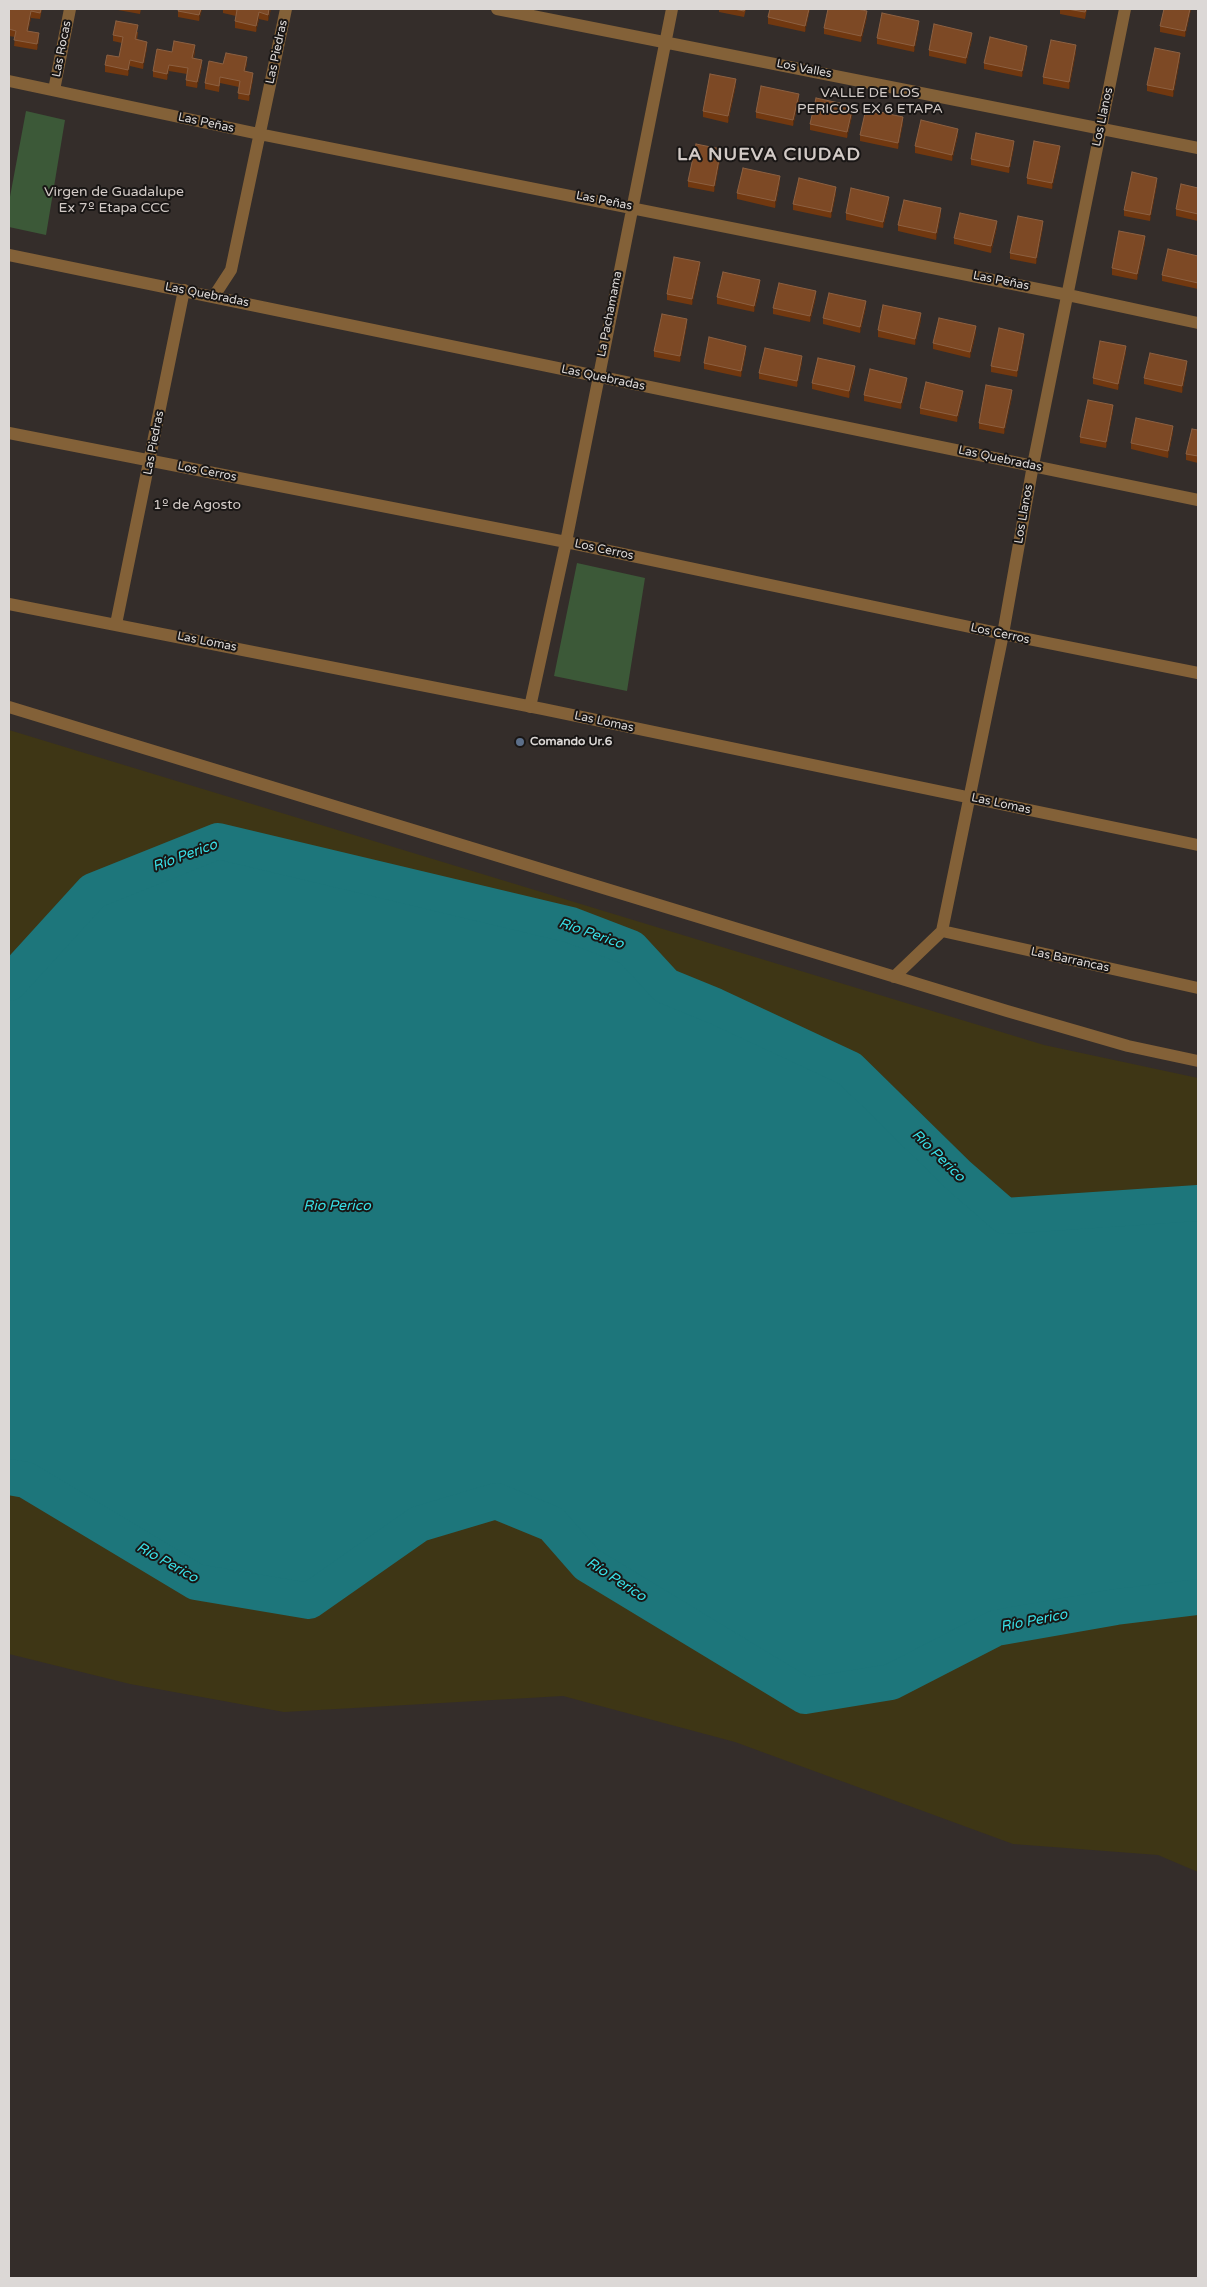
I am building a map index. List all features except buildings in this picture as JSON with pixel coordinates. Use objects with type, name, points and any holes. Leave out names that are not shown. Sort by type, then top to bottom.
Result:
[{"type":"street","name":"Las Rocas","points":[[54,90],[70,9]]},
{"type":"street","name":"Las Piedras","points":[[214,296],[230,270],[286,9]]},
{"type":"street","name":"Los Valles","points":[[497,9],[1198,148]]},
{"type":"street","name":"La Pachamama","points":[[530,707],[566,542],[631,207],[672,9]]},
{"type":"street","name":"Los Llanos","points":[[942,932],[1003,634],[1033,465],[1125,9]]},
{"type":"street","name":"Las Peñas","points":[[9,81],[259,134],[631,207],[1198,323]]},
{"type":"street","name":"Las Quebradas","points":[[9,255],[1198,500]]},
{"type":"street","name":"Las Piedras","points":[[116,624],[184,290]]},
{"type":"street","name":"Los Cerros","points":[[9,433],[566,542],[1198,673]]},
{"type":"street","name":"Las Lomas","points":[[9,604],[530,707],[1198,845]]},
{"type":"street","points":[[9,707],[894,977],[1128,1046],[1198,1062]]},
{"type":"street","points":[[894,977],[942,932]]},
{"type":"street","name":"Las Barrancas","points":[[942,932],[1198,988]]},
{"type":"green space","points":[[26,111],[65,120],[46,235],[9,227],[9,202]]},
{"type":"green space","points":[[577,563],[645,578],[627,691],[554,676]]},
{"type":"sand","name":"Rio Perico","points":[[9,730],[1044,1045],[1198,1078],[1198,1872],[1158,1855],[1013,1844],[735,1742],[563,1696],[284,1712],[130,1684],[9,1654]]},
{"type":"water","name":"Rio Perico","points":[[218,841],[571,925],[631,948],[666,986],[715,1006],[850,1069],[958,1175],[1005,1216],[1198,1203],[1198,1597],[1116,1607],[996,1628],[891,1682],[805,1696],[587,1564],[552,1524],[497,1501],[419,1524],[309,1601],[196,1582],[26,1480],[9,1477],[9,983],[93,891]]},
{"type":"waterway","name":"Río Perico","points":[[9,983],[93,891],[218,841],[571,925],[631,948],[666,986],[715,1006],[850,1069],[958,1175],[1005,1216],[1198,1203]]},
{"type":"waterway","name":"Río Perico","points":[[9,1477],[26,1480],[196,1582],[309,1601],[419,1524],[496,1501],[552,1524],[587,1564],[805,1696],[891,1682],[996,1628],[1116,1607],[1198,1597]]},
{"type":"place","name":"Comando Ur.6","points":[[520,742]]},
{"type":"district","name":"VALLE DE LOS PERICOS EX 6 ETAPA","points":[[870,102]]},
{"type":"district","name":"LA NUEVA CIUDAD","points":[[769,155]]},
{"type":"district","name":"Virgen de Guadalupe Ex 7º Etapa CCC","points":[[114,200]]},
{"type":"district","name":"1º de Agosto","points":[[197,505]]}]
